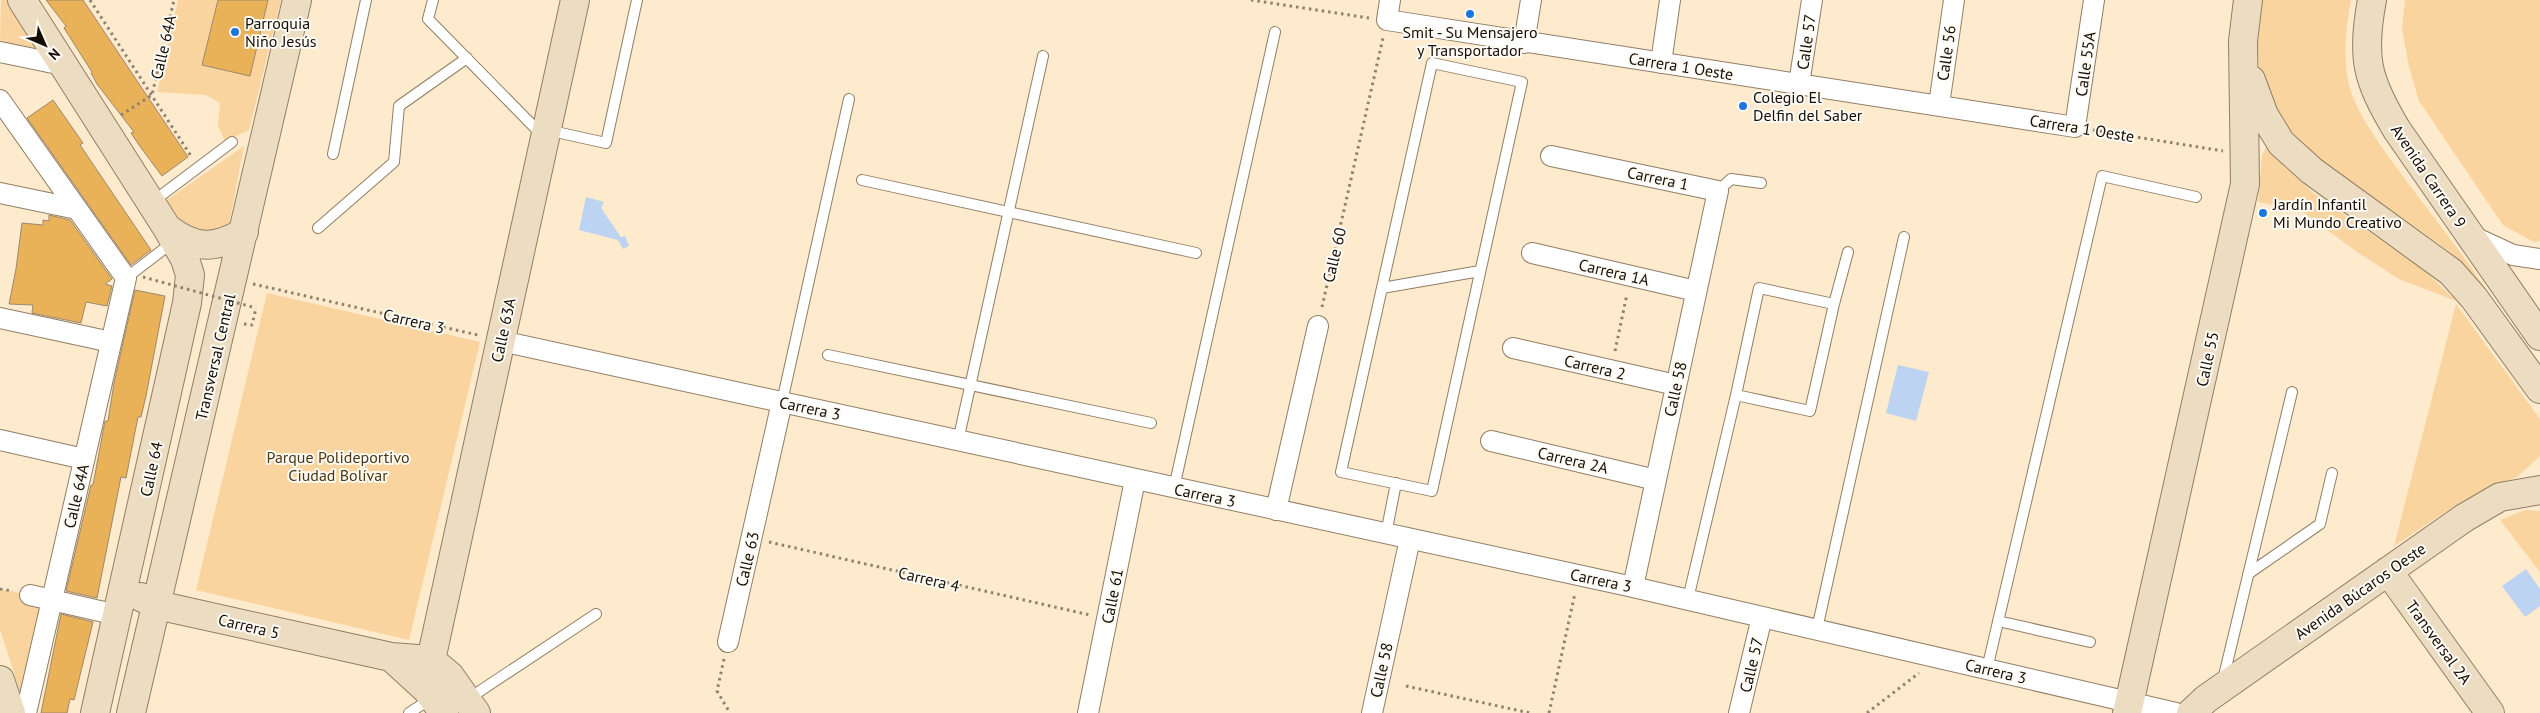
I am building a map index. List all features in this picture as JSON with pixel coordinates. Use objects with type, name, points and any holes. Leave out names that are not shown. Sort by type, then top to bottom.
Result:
[{"type":"main road","name":"Calle 64","points":[[22,0],[171,234],[185,258],[190,275],[187,303],[95,713]]},
{"type":"main road","name":"Transversal Central","points":[[131,713],[297,0]]},
{"type":"main road","name":"Calle 63A","points":[[431,660],[575,0]]},
{"type":"main road","name":"Calle 55","points":[[2128,708],[2245,184],[2247,161],[2243,58],[2248,0]]},
{"type":"main road","name":"Avenida Carrera 9","points":[[2372,0],[2366,56],[2376,94],[2397,130],[2540,336]]},
{"type":"main road","points":[[2243,58],[2264,115],[2281,143],[2312,170],[2451,272],[2479,305],[2540,389]]},
{"type":"main road","points":[[171,234],[205,245],[230,241],[244,232]]},
{"type":"main road","points":[[2498,274],[2512,285],[2540,300]]},
{"type":"main road","name":"Avenida Búcaros Oeste","points":[[2191,713],[2221,689],[2482,506],[2500,497],[2540,490]]},
{"type":"main road","name":"Carrera 5","points":[[129,568],[130,578],[139,596],[157,605],[391,658],[431,660]]},
{"type":"main road","name":"Transversal 2A","points":[[2388,571],[2490,713]]},
{"type":"main road","points":[[391,658],[455,706]]},
{"type":"main road","points":[[431,660],[446,671],[455,706]]},
{"type":"main road","points":[[0,680],[11,713]]},
{"type":"street","points":[[1387,20],[1390,0]]},
{"type":"street","points":[[1524,43],[1530,0]]},
{"type":"street","points":[[1661,63],[1670,0]]},
{"type":"street","name":"Calle 57","points":[[1799,84],[1812,0]]},
{"type":"street","name":"Calle 56","points":[[1939,105],[1954,0]]},
{"type":"street","name":"Calle 55A","points":[[2075,127],[2094,0]]},
{"type":"street","name":"Carrera 1 Oeste","points":[[1387,20],[1524,43],[2075,127]]},
{"type":"street","points":[[0,52],[63,65]]},
{"type":"street","points":[[0,100],[77,209],[135,278]]},
{"type":"street","name":"Carrera 1","points":[[1551,156],[1718,191]]},
{"type":"street","name":"Calle 58","points":[[1633,587],[1718,191]]},
{"type":"street","points":[[0,192],[77,209]]},
{"type":"street","points":[[2469,234],[2513,255],[2540,259]]},
{"type":"street","name":"Carrera 1A","points":[[1532,253],[1696,291]]},
{"type":"street","name":"Calle 64A","points":[[26,713],[112,342],[135,278]]},
{"type":"street","points":[[0,318],[112,342]]},
{"type":"street","points":[[1276,510],[1318,326]]},
{"type":"street","name":"Carrera 3","points":[[501,341],[1688,599],[1987,669],[2128,708],[2176,713]]},
{"type":"street","name":"Carrera 2","points":[[1513,348],[1676,385]]},
{"type":"street","name":"Calle 63","points":[[728,642],[782,402]]},
{"type":"street","points":[[0,440],[84,459]]},
{"type":"street","name":"Carrera 2A","points":[[1491,441],[1656,480]]},
{"type":"street","name":"Calle 61","points":[[1088,713],[1135,480]]},
{"type":"street","name":"Calle 58","points":[[1372,713],[1410,539]]},
{"type":"street","points":[[30,595],[117,615]]},
{"type":"street","name":"Calle 57","points":[[1740,713],[1762,617]]},
{"type":"lane","points":[[333,154],[366,0]]},
{"type":"lane","points":[[433,0],[428,19],[546,134],[606,143],[637,0]]},
{"type":"lane","points":[[1174,488],[1275,32]]},
{"type":"lane","points":[[958,441],[1043,56]]},
{"type":"lane","points":[[318,228],[394,162],[399,106],[467,58]]},
{"type":"lane","points":[[1432,63],[1522,82],[1432,491],[1342,472],[1382,288],[1432,63]]},
{"type":"lane","points":[[782,402],[849,99]]},
{"type":"lane","points":[[150,203],[232,142]]},
{"type":"lane","points":[[1987,669],[2102,176],[2196,197]]},
{"type":"lane","points":[[1718,191],[1731,179],[1761,183]]},
{"type":"lane","points":[[862,180],[1196,253]]},
{"type":"lane","points":[[135,278],[171,234]]},
{"type":"lane","points":[[1817,630],[1904,238]]},
{"type":"lane","points":[[1736,395],[1810,411],[1834,304],[1848,252]]},
{"type":"lane","points":[[1382,288],[1480,271]]},
{"type":"lane","points":[[1688,599],[1759,288],[1834,304]]},
{"type":"lane","points":[[828,355],[1151,423]]},
{"type":"lane","points":[[2221,689],[2292,392]]},
{"type":"lane","points":[[2248,574],[2320,524],[2332,473]]},
{"type":"lane","points":[[1386,534],[1396,483]]},
{"type":"lane","points":[[409,713],[455,706],[596,614]]},
{"type":"lane","points":[[1998,621],[2090,642]]},
{"type":"path","points":[[90,0],[198,167]]},
{"type":"path","name":"Calle 64A","points":[[102,126],[152,95],[174,0]]},
{"type":"path","points":[[1251,0],[1387,20]]},
{"type":"path","name":"Calle 60","points":[[1318,326],[1387,20]]},
{"type":"path","name":"Carrera 1 Oeste","points":[[2075,127],[2230,152]]},
{"type":"path","points":[[1611,370],[1631,276]]},
{"type":"path","points":[[135,278],[256,308],[252,326],[242,323]]},
{"type":"path","name":"Carrera 3","points":[[233,280],[501,341]]},
{"type":"path","name":"Carrera 4","points":[[752,538],[1107,619]]},
{"type":"path","points":[[1549,713],[1579,575]]},
{"type":"path","points":[[728,642],[717,691],[730,713]]},
{"type":"path","points":[[1867,713],[1940,658]]},
{"type":"path","points":[[1406,686],[1530,713]]},
{"type":"green space","points":[[1,0],[11,0],[46,52],[0,43]]},
{"type":"green space","points":[[178,0],[281,0],[249,130],[225,141],[218,126],[220,103],[206,95],[157,92]]},
{"type":"green space","points":[[2262,0],[2351,0],[2345,50],[2348,80],[2355,102],[2365,122],[2391,160],[2488,293],[2449,252],[2318,157],[2295,136],[2277,115],[2266,94],[2258,58],[2258,36]]},
{"type":"green space","points":[[2405,0],[2540,0],[2540,241],[2534,242],[2503,225],[2419,101],[2409,67],[2402,28]]},
{"type":"green space","points":[[244,146],[227,234],[187,230],[167,200]]},
{"type":"green space","points":[[2266,148],[2312,192],[2424,270],[2456,301],[2399,279],[2360,254],[2300,210],[2258,202],[2262,156]]},
{"type":"green space","name":"Parque Polideportivo Ciudad Bolívar","points":[[267,293],[480,342],[409,640],[196,590]]},
{"type":"green space","points":[[2456,304],[2540,419],[2540,456],[2517,477],[2487,488],[2459,503],[2394,546]]},
{"type":"green space","points":[[2525,510],[2540,511],[2540,572],[2500,520]]},
{"type":"green space","points":[[0,589],[52,600],[26,711],[0,629]]},
{"type":"water","points":[[586,197],[604,202],[601,208],[621,237],[625,236],[629,246],[623,249],[618,240],[579,230]]},
{"type":"water","points":[[1898,365],[1929,372],[1916,421],[1886,413]]},
{"type":"water","points":[[2526,569],[2540,589],[2540,606],[2525,617],[2502,586]]},
{"type":"building","points":[[46,0],[83,0],[188,157],[162,176],[131,133],[134,132],[97,84],[92,72],[64,28],[66,26]]},
{"type":"building","name":"Parroquia Niño Jesús","points":[[218,0],[268,0],[250,76],[202,65]]},
{"type":"building","points":[[53,100],[83,143],[80,145],[151,250],[131,265],[27,118]]},
{"type":"building","points":[[49,215],[70,220],[112,279],[105,284],[112,286],[107,306],[86,302],[81,323],[32,313],[33,305],[9,304],[22,223],[43,225],[43,220],[49,221]]},
{"type":"building","points":[[135,290],[165,296],[146,396],[141,417],[138,417],[126,478],[121,477],[97,598],[66,591],[91,485],[93,485],[105,421],[108,421],[114,383]]},
{"type":"building","points":[[61,614],[93,622],[74,700],[70,699],[67,713],[41,713]]},
{"type":"place","name":"Smit - Su Mensajero y Transportador","points":[[1470,14]]},
{"type":"place","name":"Parroquia Niño Jesús","points":[[235,32]]},
{"type":"place","name":"Colegio El Delfin del Saber","points":[[1743,106]]},
{"type":"place","name":"Jardín Infantil Mi Mundo Creativo","points":[[2263,213]]}]
